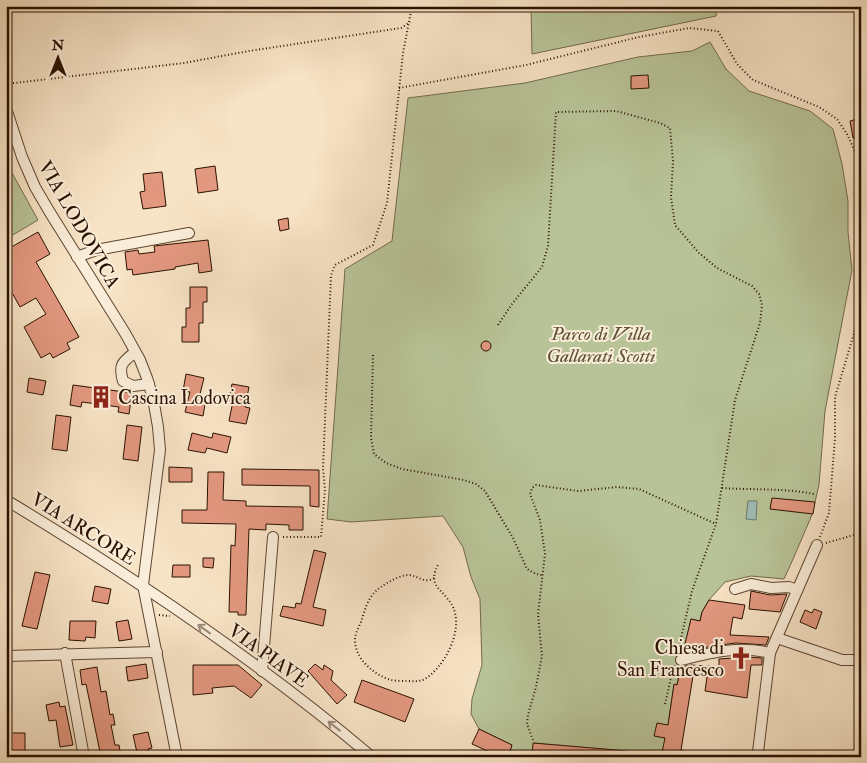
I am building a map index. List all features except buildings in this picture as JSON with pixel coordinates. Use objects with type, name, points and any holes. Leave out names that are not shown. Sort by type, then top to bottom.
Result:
[{"type":"street","name":"VIA LODOVICA","points":[[6,108],[22,157],[35,187],[126,333],[149,384],[156,414],[160,450],[143,585],[177,757]]},
{"type":"street","points":[[77,257],[96,250],[189,233]]},
{"type":"street","points":[[135,352],[122,362],[120,372],[124,381],[133,386],[149,384]]},
{"type":"street","name":"VIA ARCORE","points":[[6,500],[143,585]]},
{"type":"street","points":[[262,671],[273,537]]},
{"type":"street","points":[[756,757],[770,654],[817,545]]},
{"type":"street","points":[[735,589],[751,584],[797,590]]},
{"type":"street","name":"VIA PIAVE","points":[[143,585],[262,671],[372,757]]},
{"type":"street","points":[[777,638],[842,660],[861,660]]},
{"type":"street","points":[[681,660],[717,651],[753,651],[770,654]]},
{"type":"street","points":[[6,656],[157,652]]},
{"type":"street","points":[[64,653],[84,757]]},
{"type":"path","points":[[273,537],[322,537],[331,275],[335,265],[373,245],[387,203],[403,53],[412,6]]},
{"type":"path","points":[[6,84],[184,63],[401,28],[410,22]]},
{"type":"path","points":[[399,88],[526,66],[639,37],[689,28],[718,31],[737,64],[753,80],[818,107],[837,119],[847,134],[858,158],[861,172]]},
{"type":"path","points":[[498,325],[512,304],[542,267],[548,246],[556,112],[616,111],[660,122],[670,128],[673,161],[671,197],[675,225],[699,253],[718,268],[752,286],[759,294],[762,305],[760,323],[736,400],[716,524],[692,591],[665,704]]},
{"type":"path","points":[[817,545],[829,513],[835,438],[835,397],[861,310]]},
{"type":"path","points":[[373,355],[371,438],[374,454],[386,463],[402,469],[464,480],[476,484],[485,491],[513,538],[527,569],[542,575]]},
{"type":"path","points":[[533,740],[527,724],[542,656],[538,614],[545,554],[540,520],[530,494],[532,488],[536,485],[578,491],[617,487],[639,489],[716,524]]},
{"type":"path","points":[[722,488],[790,490],[814,494]]},
{"type":"path","points":[[817,545],[861,533]]},
{"type":"path","points":[[434,578],[429,581],[410,575],[399,577],[381,586],[371,596],[356,631],[357,651],[362,661],[371,669],[391,680],[416,682],[426,679],[439,666],[452,643],[456,629],[456,617],[451,605],[435,586],[434,571],[439,563]]},
{"type":"path","points":[[156,615],[177,617]]},
{"type":"green space","points":[[531,6],[717,6],[716,16],[532,54]]},
{"type":"green space","name":"Parco di Villa Gallarati Scotti","points":[[710,42],[726,69],[749,91],[810,111],[833,129],[842,164],[848,201],[848,232],[852,270],[825,411],[819,485],[812,515],[784,579],[751,576],[725,582],[709,600],[702,612],[700,621],[691,619],[677,685],[674,685],[668,725],[655,736],[674,740],[661,757],[622,757],[623,751],[534,743],[532,757],[508,757],[512,745],[479,729],[471,714],[472,699],[482,665],[480,599],[471,577],[463,547],[443,516],[351,522],[327,519],[345,269],[392,241],[408,98],[525,83],[638,57],[692,51]]},
{"type":"green space","points":[[6,162],[38,220],[6,239]]},
{"type":"water","points":[[748,501],[757,501],[756,520],[746,519]]},
{"type":"place","name":"Cascina Lodovica","points":[[101,397]]},
{"type":"place","name":"Chiesa di San Francesco","points":[[741,658]]}]
